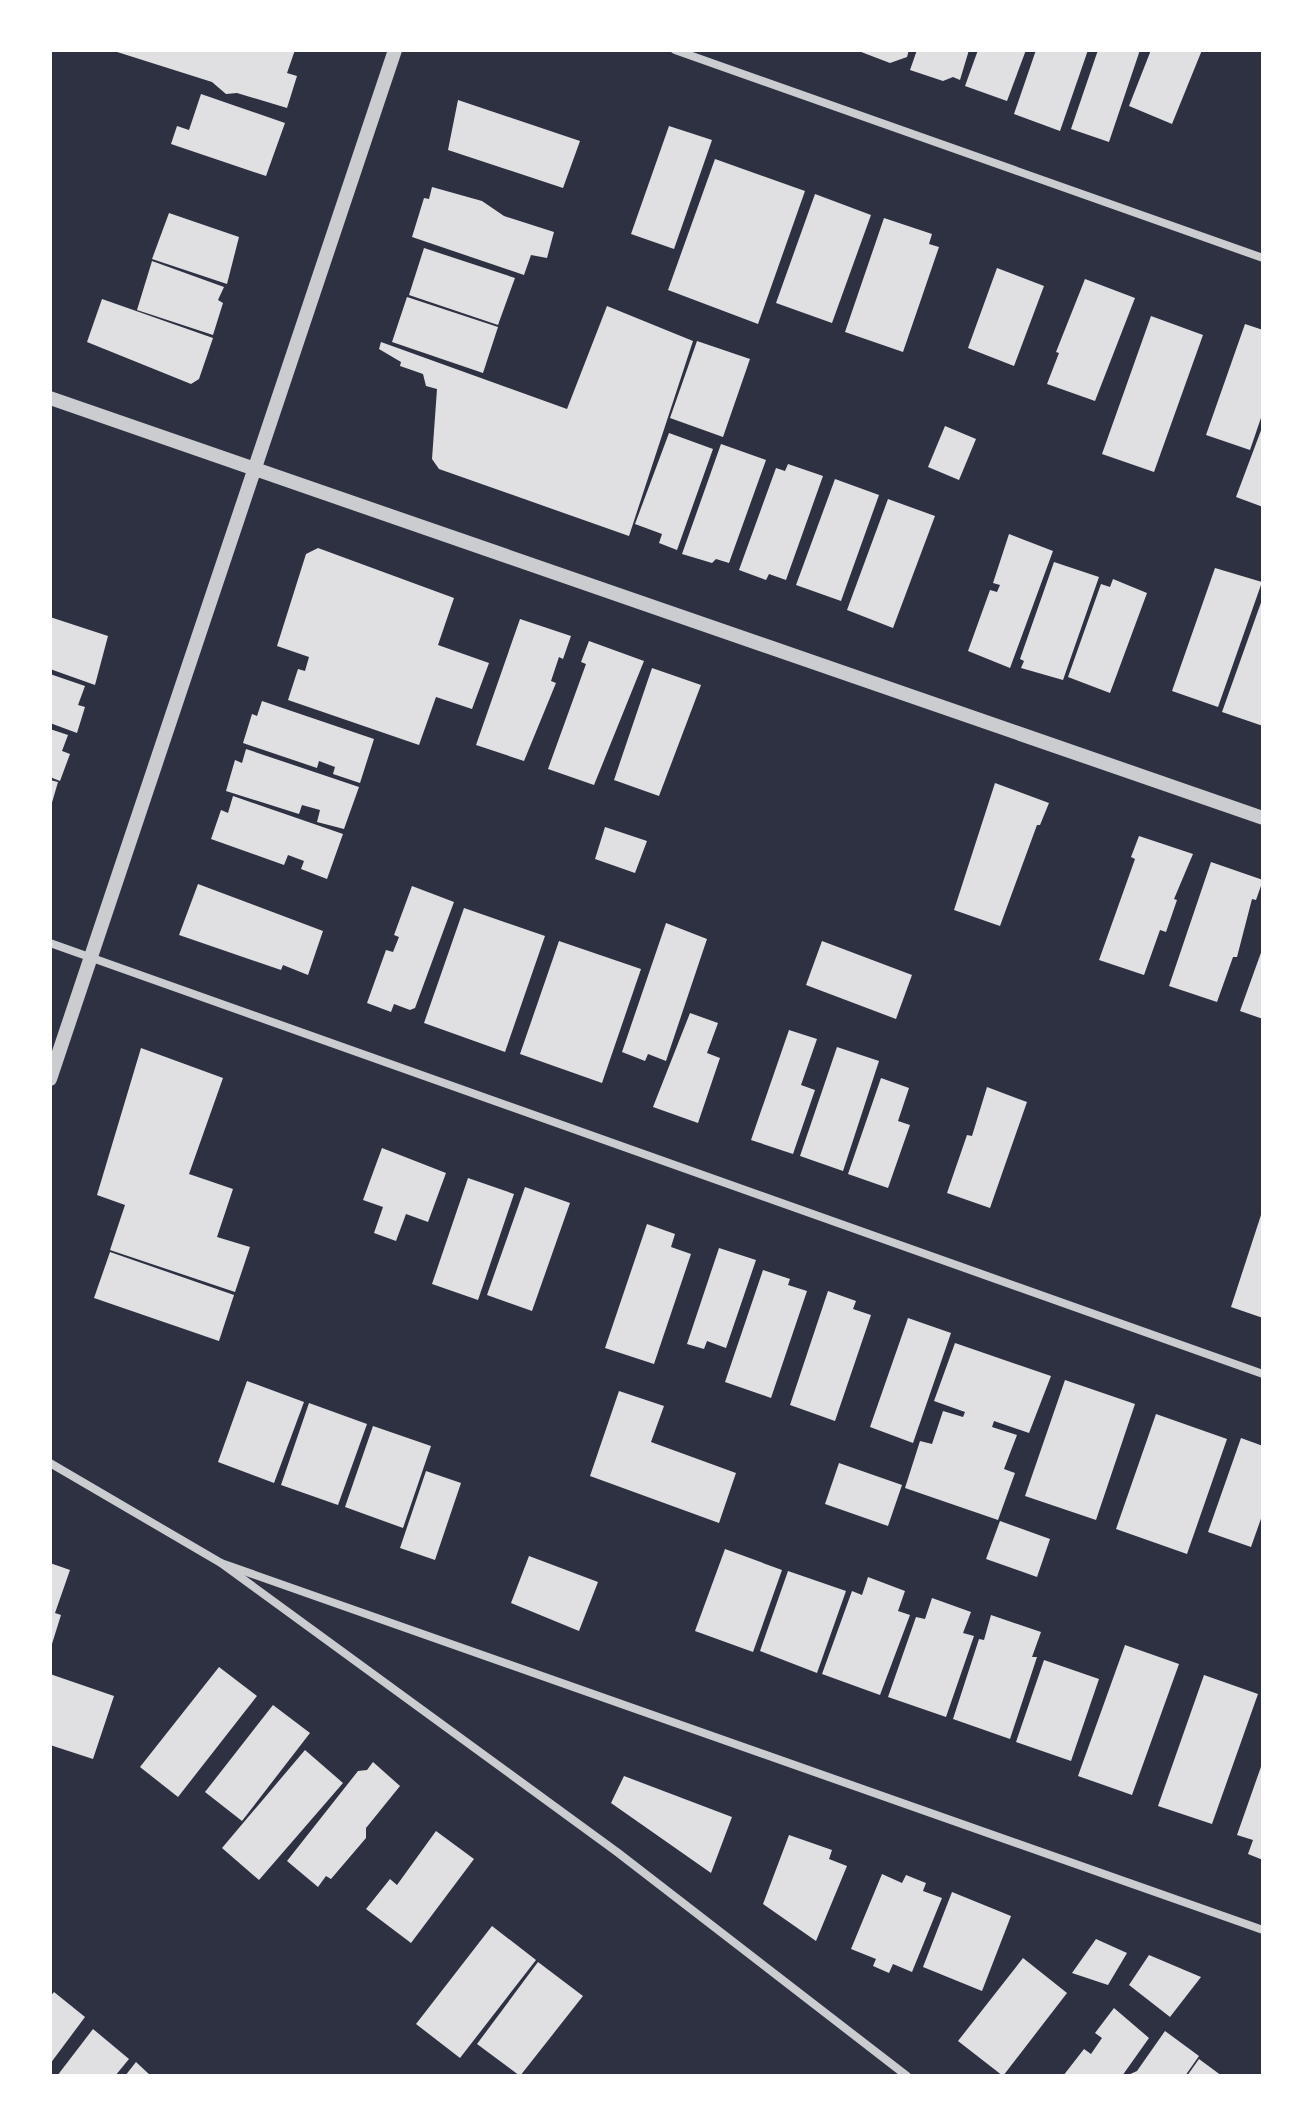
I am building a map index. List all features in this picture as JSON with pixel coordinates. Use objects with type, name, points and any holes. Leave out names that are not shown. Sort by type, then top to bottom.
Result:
[{"type":"street","points":[[50,1079],[395,50]]},
{"type":"street","points":[[675,50],[1263,258]]},
{"type":"street","points":[[50,398],[1263,818]]},
{"type":"street","points":[[50,943],[1263,1374]]},
{"type":"street","points":[[50,1463],[221,1563],[617,1852],[907,2076]]},
{"type":"street","points":[[221,1563],[1263,1930]]},
{"type":"building","points":[[295,50],[287,73],[297,76],[287,108],[237,93],[226,94],[212,82],[114,51]]},
{"type":"building","points":[[856,50],[909,50],[907,57],[890,63]]},
{"type":"building","points":[[917,50],[969,50],[960,80],[953,77],[943,81],[910,70]]},
{"type":"building","points":[[978,50],[1026,50],[1007,101],[965,86]]},
{"type":"building","points":[[1036,50],[1088,50],[1060,131],[1014,114]]},
{"type":"building","points":[[1098,50],[1140,50],[1109,142],[1071,129]]},
{"type":"building","points":[[1151,50],[1202,50],[1172,124],[1129,106]]},
{"type":"building","points":[[201,94],[285,123],[266,176],[171,144],[177,126],[189,130]]},
{"type":"building","points":[[458,100],[580,141],[563,188],[448,150]]},
{"type":"building","points":[[669,126],[712,140],[674,249],[631,234]]},
{"type":"building","points":[[715,159],[805,191],[758,324],[668,290]]},
{"type":"building","points":[[432,187],[482,201],[504,216],[554,232],[547,258],[531,255],[524,275],[412,237],[424,198],[429,199]]},
{"type":"building","points":[[815,194],[871,215],[832,323],[776,303]]},
{"type":"building","points":[[169,213],[239,237],[227,284],[152,259]]},
{"type":"building","points":[[884,218],[932,234],[929,244],[939,247],[903,352],[845,332]]},
{"type":"building","points":[[424,248],[515,278],[498,325],[409,295]]},
{"type":"building","points":[[152,261],[224,287],[218,300],[223,303],[213,335],[137,310]]},
{"type":"building","points":[[997,268],[1044,286],[1014,366],[968,348]]},
{"type":"building","points":[[1085,279],[1135,298],[1095,401],[1047,384],[1059,353],[1056,352]]},
{"type":"building","points":[[407,297],[498,327],[483,373],[392,342]]},
{"type":"building","points":[[102,299],[213,338],[199,379],[191,384],[87,342]]},
{"type":"building","points":[[607,306],[693,341],[629,536],[439,469],[432,459],[437,389],[426,386],[423,374],[400,366],[401,362],[379,349],[381,342],[567,409]]},
{"type":"building","points":[[1151,316],[1203,335],[1154,472],[1102,454]]},
{"type":"building","points":[[1245,324],[1263,330],[1263,412],[1250,450],[1206,435]]},
{"type":"building","points":[[697,341],[750,359],[723,437],[670,418]]},
{"type":"building","points":[[1263,425],[1263,507],[1236,497]]},
{"type":"building","points":[[945,426],[976,439],[959,480],[928,467]]},
{"type":"building","points":[[669,433],[713,449],[677,550],[659,543],[662,534],[635,524]]},
{"type":"building","points":[[721,444],[766,460],[729,563],[716,559],[712,563],[682,554]]},
{"type":"building","points":[[788,464],[823,476],[786,580],[769,574],[766,580],[739,570],[776,468],[785,471]]},
{"type":"building","points":[[835,479],[879,495],[841,601],[796,585]]},
{"type":"building","points":[[888,499],[935,516],[893,628],[847,610]]},
{"type":"building","points":[[1009,534],[1053,551],[1010,668],[968,651],[990,590],[997,592],[1000,585],[993,583]]},
{"type":"building","points":[[318,548],[454,598],[438,645],[489,663],[472,709],[436,697],[419,745],[288,700],[298,669],[305,671],[309,657],[277,646],[306,554]]},
{"type":"building","points":[[1054,562],[1099,577],[1063,680],[1021,668],[1024,661],[1020,659]]},
{"type":"building","points":[[1215,568],[1262,582],[1218,707],[1172,691]]},
{"type":"building","points":[[1113,579],[1147,593],[1110,693],[1068,677],[1101,584],[1110,587]]},
{"type":"building","points":[[1263,597],[1263,726],[1222,712]]},
{"type":"building","points":[[50,617],[108,636],[95,685],[50,669]]},
{"type":"building","points":[[520,619],[571,636],[563,659],[559,657],[551,681],[556,683],[524,761],[476,745]]},
{"type":"building","points":[[589,641],[644,661],[594,785],[548,769],[586,664],[581,662]]},
{"type":"building","points":[[652,668],[701,685],[659,796],[614,780]]},
{"type":"building","points":[[50,674],[85,686],[78,705],[85,707],[77,733],[50,723]]},
{"type":"building","points":[[262,701],[374,739],[360,783],[333,774],[335,767],[319,761],[317,768],[243,743],[252,714],[257,716]]},
{"type":"building","points":[[50,729],[68,735],[62,751],[70,754],[60,781],[50,777]]},
{"type":"building","points":[[246,749],[359,787],[344,829],[317,822],[320,810],[302,805],[299,814],[226,791],[235,760],[242,763]]},
{"type":"building","points":[[50,780],[58,782],[51,806],[50,806]]},
{"type":"building","points":[[995,783],[1049,803],[1040,825],[1037,825],[1000,926],[954,910]]},
{"type":"building","points":[[233,796],[343,834],[327,879],[301,869],[304,861],[288,855],[284,865],[211,839],[221,810],[228,813]]},
{"type":"building","points":[[605,827],[647,841],[635,873],[595,859]]},
{"type":"building","points":[[1139,836],[1193,854],[1174,899],[1177,900],[1166,932],[1160,930],[1144,975],[1099,960],[1135,859],[1131,857]]},
{"type":"building","points":[[1211,862],[1263,880],[1256,900],[1252,899],[1237,957],[1233,957],[1217,1002],[1169,986]]},
{"type":"building","points":[[198,884],[323,931],[308,975],[283,965],[281,970],[179,935]]},
{"type":"building","points":[[412,886],[454,902],[415,1008],[410,1010],[394,1004],[391,1012],[367,1003],[386,950],[393,952],[399,937],[394,935]]},
{"type":"building","points":[[464,908],[545,936],[505,1052],[424,1023]]},
{"type":"building","points":[[666,923],[707,939],[666,1061],[648,1054],[645,1061],[622,1052]]},
{"type":"building","points":[[559,941],[641,969],[602,1083],[520,1054]]},
{"type":"building","points":[[822,941],[912,975],[896,1019],[806,985]]},
{"type":"building","points":[[1263,947],[1263,1019],[1240,1011]]},
{"type":"building","points":[[690,1013],[718,1023],[707,1053],[720,1058],[698,1123],[653,1107]]},
{"type":"building","points":[[789,1030],[817,1039],[801,1085],[815,1090],[793,1154],[751,1140]]},
{"type":"building","points":[[837,1047],[879,1061],[843,1171],[800,1156]]},
{"type":"building","points":[[141,1048],[223,1078],[189,1174],[233,1189],[217,1237],[250,1247],[235,1292],[110,1250],[125,1205],[97,1195]]},
{"type":"building","points":[[881,1078],[909,1088],[898,1121],[910,1125],[888,1188],[848,1174]]},
{"type":"building","points":[[987,1087],[1027,1102],[990,1208],[947,1193],[967,1135],[972,1136]]},
{"type":"building","points":[[382,1148],[446,1173],[428,1222],[406,1214],[396,1241],[374,1233],[383,1207],[363,1200]]},
{"type":"building","points":[[468,1178],[514,1194],[478,1300],[432,1284]]},
{"type":"building","points":[[525,1187],[570,1203],[532,1311],[487,1295]]},
{"type":"building","points":[[1263,1212],[1263,1318],[1231,1307]]},
{"type":"building","points":[[647,1224],[675,1234],[671,1247],[691,1254],[654,1364],[605,1348]]},
{"type":"building","points":[[719,1248],[756,1260],[726,1348],[707,1341],[704,1349],[687,1344]]},
{"type":"building","points":[[110,1252],[234,1295],[219,1341],[94,1298]]},
{"type":"building","points":[[763,1270],[790,1279],[788,1285],[807,1291],[771,1398],[725,1382]]},
{"type":"building","points":[[828,1291],[856,1301],[853,1309],[871,1315],[835,1421],[790,1405]]},
{"type":"building","points":[[908,1318],[951,1333],[913,1443],[870,1427]]},
{"type":"building","points":[[955,1343],[1051,1376],[1029,1433],[994,1421],[992,1427],[1017,1435],[1004,1469],[1015,1473],[998,1520],[905,1488],[920,1441],[932,1444],[943,1411],[963,1417],[965,1412],[934,1401]]},
{"type":"building","points":[[1065,1380],[1135,1404],[1096,1520],[1025,1496]]},
{"type":"building","points":[[247,1381],[304,1402],[274,1483],[218,1462]]},
{"type":"building","points":[[619,1391],[664,1406],[651,1442],[736,1473],[719,1523],[590,1476]]},
{"type":"building","points":[[309,1403],[367,1424],[338,1505],[281,1485]]},
{"type":"building","points":[[1156,1414],[1227,1439],[1187,1554],[1116,1529]]},
{"type":"building","points":[[373,1426],[431,1446],[403,1528],[345,1507]]},
{"type":"building","points":[[1241,1438],[1263,1446],[1263,1513],[1251,1547],[1208,1532]]},
{"type":"building","points":[[839,1463],[902,1485],[888,1526],[825,1504]]},
{"type":"building","points":[[426,1471],[461,1483],[435,1560],[400,1548]]},
{"type":"building","points":[[1000,1521],[1050,1539],[1037,1577],[986,1559]]},
{"type":"building","points":[[725,1549],[782,1570],[753,1652],[695,1631]]},
{"type":"building","points":[[529,1556],[598,1582],[579,1631],[511,1603]]},
{"type":"building","points":[[50,1563],[70,1570],[55,1613],[61,1615],[51,1647]]},
{"type":"building","points":[[788,1571],[846,1591],[817,1673],[760,1651]]},
{"type":"building","points":[[868,1577],[905,1591],[898,1611],[910,1615],[880,1695],[822,1674],[852,1591],[862,1595]]},
{"type":"building","points":[[932,1598],[971,1612],[963,1633],[974,1636],[946,1717],[888,1697],[916,1617],[925,1619]]},
{"type":"building","points":[[991,1615],[1041,1632],[1032,1657],[1037,1657],[1010,1739],[953,1719],[979,1639],[984,1640]]},
{"type":"building","points":[[1125,1645],[1179,1664],[1132,1795],[1078,1776]]},
{"type":"building","points":[[1044,1660],[1099,1679],[1071,1761],[1016,1742]]},
{"type":"building","points":[[219,1667],[257,1696],[178,1797],[140,1767]]},
{"type":"building","points":[[50,1674],[114,1696],[93,1759],[50,1745]]},
{"type":"building","points":[[1204,1675],[1258,1694],[1212,1824],[1158,1806]]},
{"type":"building","points":[[273,1705],[310,1733],[242,1821],[205,1792]]},
{"type":"building","points":[[305,1750],[343,1783],[259,1880],[222,1848]]},
{"type":"building","points":[[1263,1761],[1263,1860],[1248,1854],[1253,1840],[1237,1835]]},
{"type":"building","points":[[373,1762],[400,1786],[366,1828],[366,1838],[331,1879],[326,1876],[318,1887],[287,1861],[358,1771],[367,1770]]},
{"type":"building","points":[[624,1776],[732,1817],[711,1873],[611,1803]]},
{"type":"building","points":[[436,1831],[474,1859],[411,1943],[366,1909],[390,1879],[397,1885]]},
{"type":"building","points":[[789,1835],[832,1850],[829,1859],[847,1866],[816,1941],[763,1904]]},
{"type":"building","points":[[882,1874],[902,1883],[906,1875],[926,1883],[923,1891],[942,1898],[912,1972],[893,1964],[889,1973],[873,1966],[876,1959],[851,1949]]},
{"type":"building","points":[[952,1892],[1011,1916],[982,1991],[923,1967]]},
{"type":"building","points":[[492,1926],[536,1960],[460,2058],[416,2024]]},
{"type":"building","points":[[1096,1939],[1127,1953],[1108,1985],[1072,1973]]},
{"type":"building","points":[[1149,1955],[1201,1977],[1170,2017],[1129,1985]]},
{"type":"building","points":[[1023,1958],[1067,1993],[1003,2076],[958,2041]]},
{"type":"building","points":[[538,1962],[583,1996],[520,2076],[477,2044]]},
{"type":"building","points":[[54,1992],[85,2017],[50,2064],[50,1997]]},
{"type":"building","points":[[1114,2008],[1149,2038],[1122,2076],[1063,2076],[1084,2049],[1091,2054],[1102,2038],[1095,2033]]},
{"type":"building","points":[[93,2029],[129,2059],[115,2076],[57,2076]]},
{"type":"building","points":[[1165,2031],[1199,2056],[1185,2076],[1126,2076],[1137,2071]]},
{"type":"building","points":[[1199,2059],[1222,2076],[1187,2076]]},
{"type":"building","points":[[136,2062],[151,2076],[125,2076]]}]
